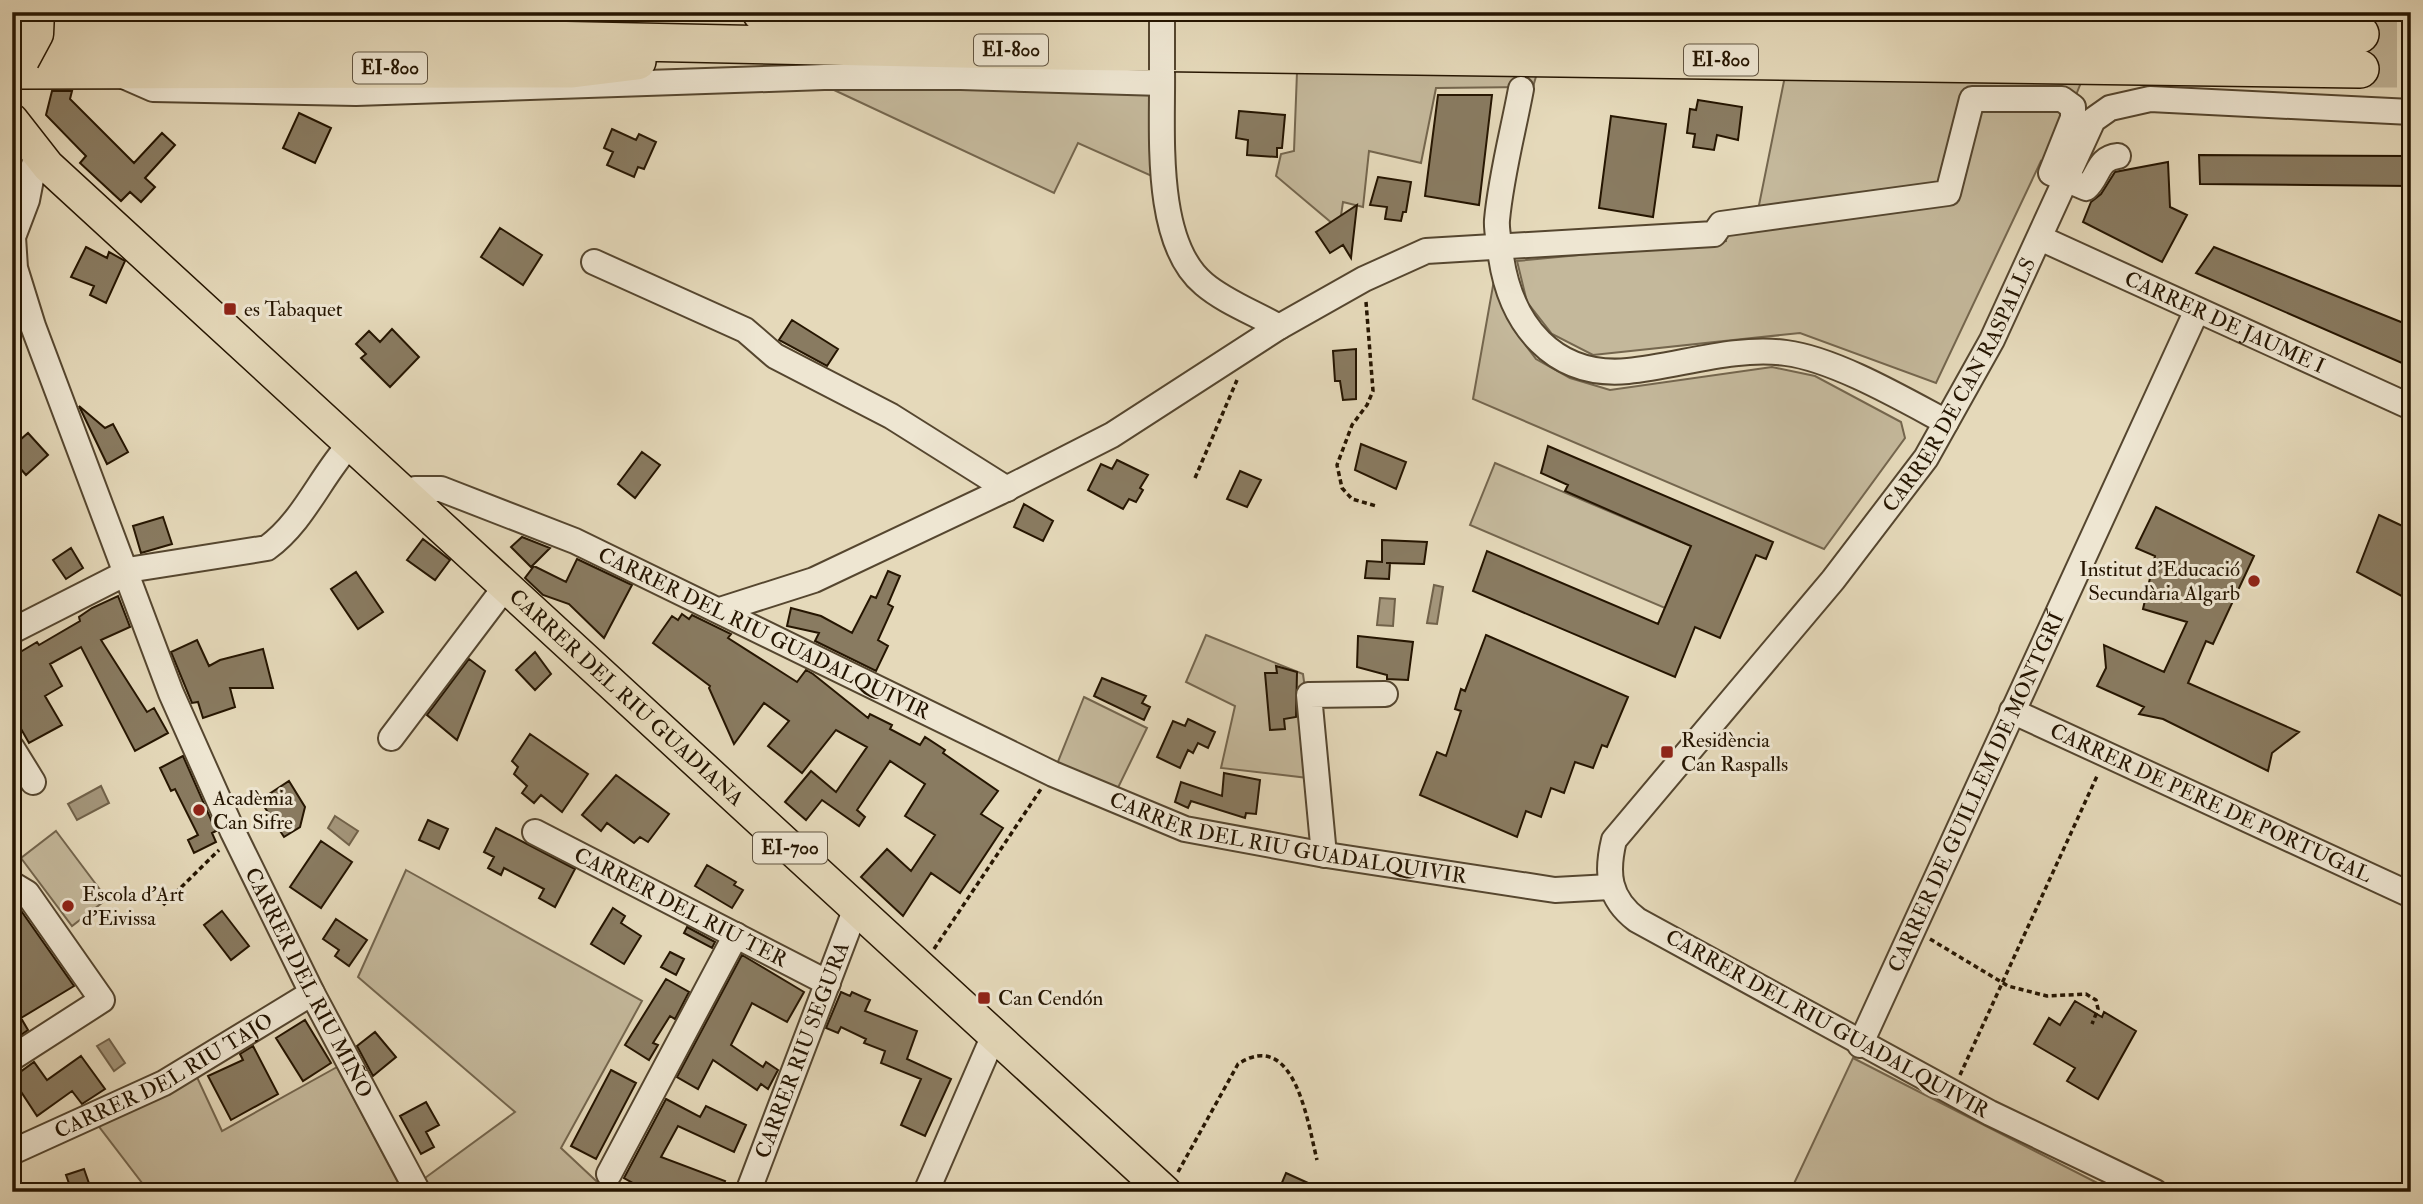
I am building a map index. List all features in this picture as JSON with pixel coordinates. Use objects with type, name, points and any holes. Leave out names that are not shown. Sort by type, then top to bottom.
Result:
[{"type":"highway","name":"EI-800","points":[[15,58],[466,38],[763,29],[2360,52]]},
{"type":"highway","name":"EI-800","points":[[15,58],[114,72],[572,69],[763,29]]},
{"type":"main road","points":[[15,58],[37,34],[38,12]]},
{"type":"main road","name":"EI-700","points":[[12,120],[32,156],[350,444]]},
{"type":"main road","name":"CARRER DEL RIU GUADIANA","points":[[350,444],[993,1034]]},
{"type":"main road","name":"EI-700","points":[[993,1034],[1168,1187]]},
{"type":"street","points":[[1163,12],[1162,179],[1177,245],[1188,267],[1205,285],[1279,327]]},
{"type":"street","points":[[114,72],[153,89],[356,93],[824,77],[1162,77]]},
{"type":"street","points":[[1521,89],[1496,222],[1505,284],[1516,310],[1544,346],[1567,361],[1597,370],[1626,371],[1749,353],[1785,353],[1816,360],[1946,422]]},
{"type":"street","points":[[720,610],[814,580],[1007,489],[1112,435],[1279,327],[1364,279],[1426,251],[1714,234],[1721,224],[1948,193],[1972,99],[2062,99],[2073,107],[2073,118],[2051,173],[2086,188],[2100,164],[2109,157],[2118,156]]},
{"type":"street","name":"CARRER DE CAN RASPALLS","points":[[1610,887],[1608,866],[1614,839],[1833,580],[1926,458],[1992,340],[2093,120],[2110,108],[2150,99],[2411,112]]},
{"type":"street","name":"CARRER DEL RIU MIÑO","points":[[32,156],[27,200],[13,237],[15,268],[33,326],[171,693],[233,832],[313,993],[418,1192]]},
{"type":"street","name":"CARRER DE JAUME I","points":[[2040,238],[2411,407]]},
{"type":"street","points":[[594,262],[745,330],[775,356],[891,416],[1007,489]]},
{"type":"street","name":"CARRER DE GUILLEM DE MONTGRÍ","points":[[1860,1045],[2197,310]]},
{"type":"street","points":[[12,631],[128,575],[134,569],[267,548],[281,538],[302,512],[350,444]]},
{"type":"street","name":"CARRER DEL RIU GUADALQUIVIR","points":[[408,496],[415,489],[441,489],[575,541],[1053,774],[1185,829],[1324,855],[1555,890],[1610,887],[1621,908],[1637,920],[1860,1045],[2155,1192]]},
{"type":"street","points":[[391,738],[506,586]]},
{"type":"street","points":[[1324,855],[1309,695],[1385,694]]},
{"type":"street","name":"CARRER DE PERE DE PORTUGAL","points":[[2012,711],[2411,895]]},
{"type":"street","points":[[12,748],[33,782]]},
{"type":"street","name":"CARRER DEL RIU TER","points":[[535,832],[828,983]]},
{"type":"street","points":[[12,884],[27,893],[102,1000],[12,1058]]},
{"type":"street","name":"CARRER RIU SEGURA","points":[[748,1192],[856,908]]},
{"type":"street","points":[[609,1174],[736,935]]},
{"type":"street","name":"CARRER DEL RIU TAJO","points":[[12,1152],[164,1083],[313,993]]},
{"type":"street","points":[[926,1192],[993,1034]]},
{"type":"path","points":[[1364,279],[1373,391],[1352,425],[1337,465],[1342,488],[1352,499],[1376,506]]},
{"type":"path","points":[[1195,478],[1254,343]]},
{"type":"path","points":[[1952,1093],[2107,754]]},
{"type":"path","points":[[936,946],[1041,788]]},
{"type":"path","points":[[163,905],[215,855],[233,832]]},
{"type":"path","points":[[1912,929],[2003,982],[2047,996],[2086,994],[2096,1000],[2098,1009],[2092,1024]]},
{"type":"path","points":[[1168,1187],[1238,1064],[1252,1055],[1261,1054],[1275,1059],[1298,1084],[1317,1160]]},
{"type":"shaded area","points":[[1297,72],[1537,73],[1533,87],[1436,88],[1421,163],[1369,151],[1363,207],[1343,202],[1339,229],[1276,176],[1281,154],[1294,151]]},
{"type":"shaded area","points":[[1785,76],[2082,80],[2048,165],[2041,161],[1936,383],[1800,333],[1593,355],[1552,334],[1527,302],[1517,261],[1726,241],[1725,221],[1756,220]]},
{"type":"shaded area","points":[[837,85],[1153,92],[1154,177],[1078,143],[1054,193],[834,90]]},
{"type":"shaded area","points":[[1494,280],[1515,331],[1536,359],[1570,378],[1610,390],[1772,367],[1815,376],[1901,422],[1905,438],[1824,549],[1473,399]]},
{"type":"shaded area","points":[[1495,463],[1691,546],[1665,608],[1470,525]]},
{"type":"shaded area","points":[[1434,585],[1443,587],[1437,624],[1427,623]]},
{"type":"shaded area","points":[[1380,598],[1395,599],[1393,626],[1377,625]]},
{"type":"shaded area","points":[[1206,635],[1303,674],[1317,779],[1221,768],[1235,706],[1186,682]]},
{"type":"shaded area","points":[[1084,697],[1147,728],[1113,798],[1053,774]]},
{"type":"shaded area","points":[[101,786],[109,803],[77,820],[68,804]]},
{"type":"shaded area","points":[[335,816],[358,831],[349,845],[328,828]]},
{"type":"shaded area","points":[[56,831],[107,899],[72,926],[21,858]]},
{"type":"shaded area","points":[[406,870],[642,1001],[561,1148],[608,1192],[433,1192],[425,1178],[515,1112],[358,977]]},
{"type":"shaded area","points":[[109,1039],[125,1063],[114,1071],[97,1046]]},
{"type":"shaded area","points":[[1853,1058],[2115,1192],[1790,1192]]},
{"type":"shaded area","points":[[337,1067],[403,1192],[149,1192],[97,1124],[196,1075],[222,1131]]},
{"type":"building","points":[[52,91],[72,91],[70,99],[134,163],[162,133],[175,145],[145,178],[155,187],[141,202],[130,192],[121,201],[80,163],[86,156],[46,115]]},
{"type":"building","points":[[1438,95],[1492,95],[1479,205],[1425,196]]},
{"type":"building","points":[[1698,100],[1742,107],[1738,140],[1717,135],[1714,150],[1693,147],[1695,134],[1687,133],[1690,109],[1696,110]]},
{"type":"building","points":[[1239,111],[1285,115],[1282,148],[1277,148],[1277,157],[1247,155],[1248,140],[1236,138]]},
{"type":"building","points":[[299,113],[331,128],[315,163],[283,148]]},
{"type":"building","points":[[1611,116],[1666,124],[1653,217],[1599,208]]},
{"type":"building","points":[[612,129],[636,140],[639,134],[656,142],[644,169],[638,167],[634,177],[607,165],[613,152],[604,148]]},
{"type":"building","points":[[2199,155],[2411,156],[2411,186],[2200,184]]},
{"type":"building","points":[[2168,162],[2170,207],[2187,215],[2162,262],[2083,222],[2091,202],[2101,194],[2115,172]]},
{"type":"building","points":[[1378,177],[1411,182],[1406,212],[1403,212],[1401,221],[1385,219],[1387,207],[1370,205]]},
{"type":"building","points":[[1357,205],[1351,258],[1343,245],[1330,253],[1316,232]]},
{"type":"building","points":[[500,228],[542,255],[523,285],[481,257]]},
{"type":"building","points":[[86,247],[107,258],[109,252],[125,261],[106,303],[90,295],[94,286],[71,277]]},
{"type":"building","points":[[2214,247],[2411,326],[2411,367],[2196,273]]},
{"type":"building","points":[[792,320],[838,349],[827,366],[779,340]]},
{"type":"building","points":[[392,329],[419,357],[390,387],[361,358],[366,354],[356,344],[369,331],[380,342]]},
{"type":"building","points":[[1356,349],[1356,399],[1343,400],[1340,381],[1335,381],[1333,351]]},
{"type":"building","points":[[79,406],[105,428],[113,424],[128,452],[107,464]]},
{"type":"building","points":[[28,433],[48,455],[26,475],[12,459],[12,447]]},
{"type":"building","points":[[1361,444],[1406,462],[1396,489],[1355,470]]},
{"type":"building","points":[[1548,446],[1773,542],[1766,559],[1756,555],[1720,638],[1695,627],[1675,677],[1473,591],[1487,551],[1658,624],[1691,546],[1565,491],[1568,485],[1541,473]]},
{"type":"building","points":[[642,452],[660,465],[635,498],[618,484]]},
{"type":"building","points":[[1117,460],[1148,475],[1136,502],[1129,499],[1123,509],[1088,490],[1101,464],[1112,469]]},
{"type":"building","points":[[1240,471],[1261,480],[1247,507],[1227,499]]},
{"type":"building","points":[[1024,504],[1053,521],[1043,541],[1014,527]]},
{"type":"building","points":[[2156,507],[2254,556],[2213,644],[2206,641],[2188,683],[2299,732],[2272,753],[2268,771],[2163,719],[2139,714],[2144,707],[2097,686],[2106,668],[2104,645],[2164,672],[2187,622],[2143,609],[2155,556],[2136,548]]},
{"type":"building","points":[[2379,515],[2411,530],[2411,601],[2357,572]]},
{"type":"building","points":[[163,517],[172,544],[141,553],[133,526]]},
{"type":"building","points":[[522,537],[550,548],[531,567],[511,547]]},
{"type":"building","points":[[423,539],[450,560],[435,580],[407,560]]},
{"type":"building","points":[[1382,540],[1427,542],[1424,564],[1390,563],[1389,579],[1365,578],[1367,561],[1382,562]]},
{"type":"building","points":[[71,548],[83,568],[66,579],[53,560]]},
{"type":"building","points":[[577,559],[632,585],[604,638],[569,604],[543,595],[525,578],[534,566],[566,582]]},
{"type":"building","points":[[888,571],[900,576],[888,604],[893,607],[878,640],[888,646],[876,671],[815,641],[819,633],[787,626],[791,608],[821,616],[852,633],[871,596],[876,598]]},
{"type":"building","points":[[356,572],[383,612],[358,629],[331,589]]},
{"type":"building","points":[[118,596],[130,627],[101,640],[147,712],[154,708],[168,733],[135,751],[81,647],[50,664],[62,686],[45,696],[62,725],[29,743],[12,713],[12,657],[37,642],[39,645],[80,621],[79,617],[92,608]]},
{"type":"building","points":[[682,614],[689,619],[692,615],[731,634],[728,638],[797,682],[806,670],[868,718],[870,714],[892,725],[890,729],[920,745],[925,737],[945,750],[943,753],[998,791],[981,814],[1003,828],[960,893],[931,873],[903,916],[861,877],[887,849],[911,871],[935,835],[905,816],[925,784],[890,761],[857,810],[865,817],[859,826],[822,800],[806,820],[785,802],[811,771],[836,792],[867,747],[836,730],[802,773],[768,746],[789,721],[764,703],[734,744],[710,686],[653,643],[672,616],[678,620]]},
{"type":"building","points":[[1486,635],[1628,697],[1607,747],[1602,745],[1593,768],[1575,762],[1564,793],[1551,788],[1541,817],[1526,811],[1517,837],[1420,795],[1437,752],[1446,756],[1461,711],[1455,709],[1461,689],[1465,691]]},
{"type":"building","points":[[1358,636],[1413,642],[1408,680],[1387,679],[1387,675],[1357,667]]},
{"type":"building","points":[[197,640],[209,666],[220,660],[263,649],[273,688],[230,688],[235,707],[203,718],[198,702],[192,703],[171,652]]},
{"type":"building","points":[[535,652],[551,674],[535,690],[516,670]]},
{"type":"building","points":[[469,659],[485,671],[457,740],[427,715]]},
{"type":"building","points":[[1276,666],[1297,672],[1296,717],[1284,719],[1285,729],[1270,730],[1265,673],[1277,673]]},
{"type":"building","points":[[1102,678],[1146,696],[1142,703],[1150,707],[1144,720],[1094,696]]},
{"type":"building","points":[[1188,719],[1215,732],[1208,748],[1198,743],[1193,753],[1188,750],[1180,768],[1157,757],[1173,721],[1185,726]]},
{"type":"building","points":[[530,734],[588,774],[562,812],[541,795],[534,803],[522,793],[527,786],[514,774],[518,767],[512,761]]},
{"type":"building","name":"Acadèmia Can Sifre","points":[[183,756],[216,831],[212,833],[216,842],[194,853],[188,840],[198,835],[175,789],[171,791],[160,768]]},
{"type":"building","points":[[1224,773],[1260,780],[1256,814],[1246,813],[1245,818],[1191,801],[1188,808],[1175,802],[1181,782],[1222,796]]},
{"type":"building","points":[[616,775],[669,814],[648,842],[640,837],[634,843],[607,823],[601,831],[582,815]]},
{"type":"building","points":[[289,781],[305,807],[300,827],[284,837],[260,800]]},
{"type":"building","points":[[428,820],[448,829],[439,849],[419,840]]},
{"type":"building","points":[[496,828],[575,869],[555,907],[539,898],[544,889],[504,868],[501,875],[488,868],[494,857],[484,852]]},
{"type":"building","points":[[321,841],[352,862],[321,908],[290,887]]},
{"type":"building","points":[[707,865],[736,882],[734,885],[743,890],[732,908],[695,886]]},
{"type":"building","points":[[613,908],[625,916],[621,923],[641,936],[624,964],[591,944]]},
{"type":"building","points":[[222,911],[249,946],[231,960],[204,925]]},
{"type":"building","points":[[22,912],[74,986],[21,1018],[28,1030],[15,1039],[12,918]]},
{"type":"building","points":[[336,919],[367,940],[349,966],[335,956],[339,950],[323,939]]},
{"type":"building","points":[[687,927],[715,942],[712,948],[684,933]]},
{"type":"building","points":[[670,952],[684,959],[676,975],[661,967]]},
{"type":"building","points":[[742,955],[804,992],[787,1022],[752,1003],[731,1045],[763,1067],[766,1062],[778,1070],[768,1089],[761,1084],[757,1090],[713,1060],[698,1089],[677,1077]]},
{"type":"building","points":[[666,979],[689,992],[675,1019],[670,1016],[653,1043],[658,1045],[649,1060],[625,1045]]},
{"type":"building","points":[[841,992],[850,996],[852,992],[870,1000],[865,1011],[917,1031],[907,1059],[951,1079],[925,1136],[901,1125],[921,1079],[881,1063],[885,1051],[864,1043],[866,1039],[841,1027],[838,1033],[826,1028]]},
{"type":"building","points":[[2075,1001],[2102,1017],[2104,1012],[2136,1031],[2098,1099],[2067,1081],[2075,1068],[2034,1044],[2049,1018],[2060,1025]]},
{"type":"building","points":[[305,1020],[331,1063],[303,1081],[276,1038]]},
{"type":"building","points":[[375,1032],[396,1057],[373,1076],[357,1046]]},
{"type":"building","points":[[253,1046],[278,1094],[231,1120],[208,1076],[243,1060],[240,1054]]},
{"type":"building","points":[[81,1056],[105,1089],[82,1104],[72,1091],[37,1116],[12,1078],[34,1062],[47,1080]]},
{"type":"building","points":[[611,1070],[636,1083],[596,1159],[571,1146]]},
{"type":"building","points":[[666,1099],[700,1117],[706,1106],[746,1125],[734,1152],[678,1126],[661,1157],[725,1181],[720,1192],[681,1192],[663,1184],[659,1192],[649,1192],[624,1178]]},
{"type":"building","points":[[426,1102],[439,1125],[426,1132],[434,1147],[421,1154],[400,1116]]},
{"type":"building","points":[[84,1169],[92,1192],[72,1192],[66,1175]]},
{"type":"building","points":[[1286,1173],[1328,1192],[1278,1192]]},
{"type":"tunnel","points":[[2360,34],[2411,34]]},
{"type":"tunnel","points":[[2360,69],[2411,69]]},
{"type":"place","name":"es Tabaquet","points":[[230,309]]},
{"type":"place","name":"Institut d'Educació Secundària Algarb","points":[[2254,581]]},
{"type":"place","name":"Residència Can Raspalls","points":[[1667,752]]},
{"type":"place","name":"Acadèmia Can Sifre","points":[[199,810]]},
{"type":"place","name":"Escola d'Art d'Eivissa","points":[[68,906]]},
{"type":"place","name":"Can Cendón","points":[[984,998]]}]
